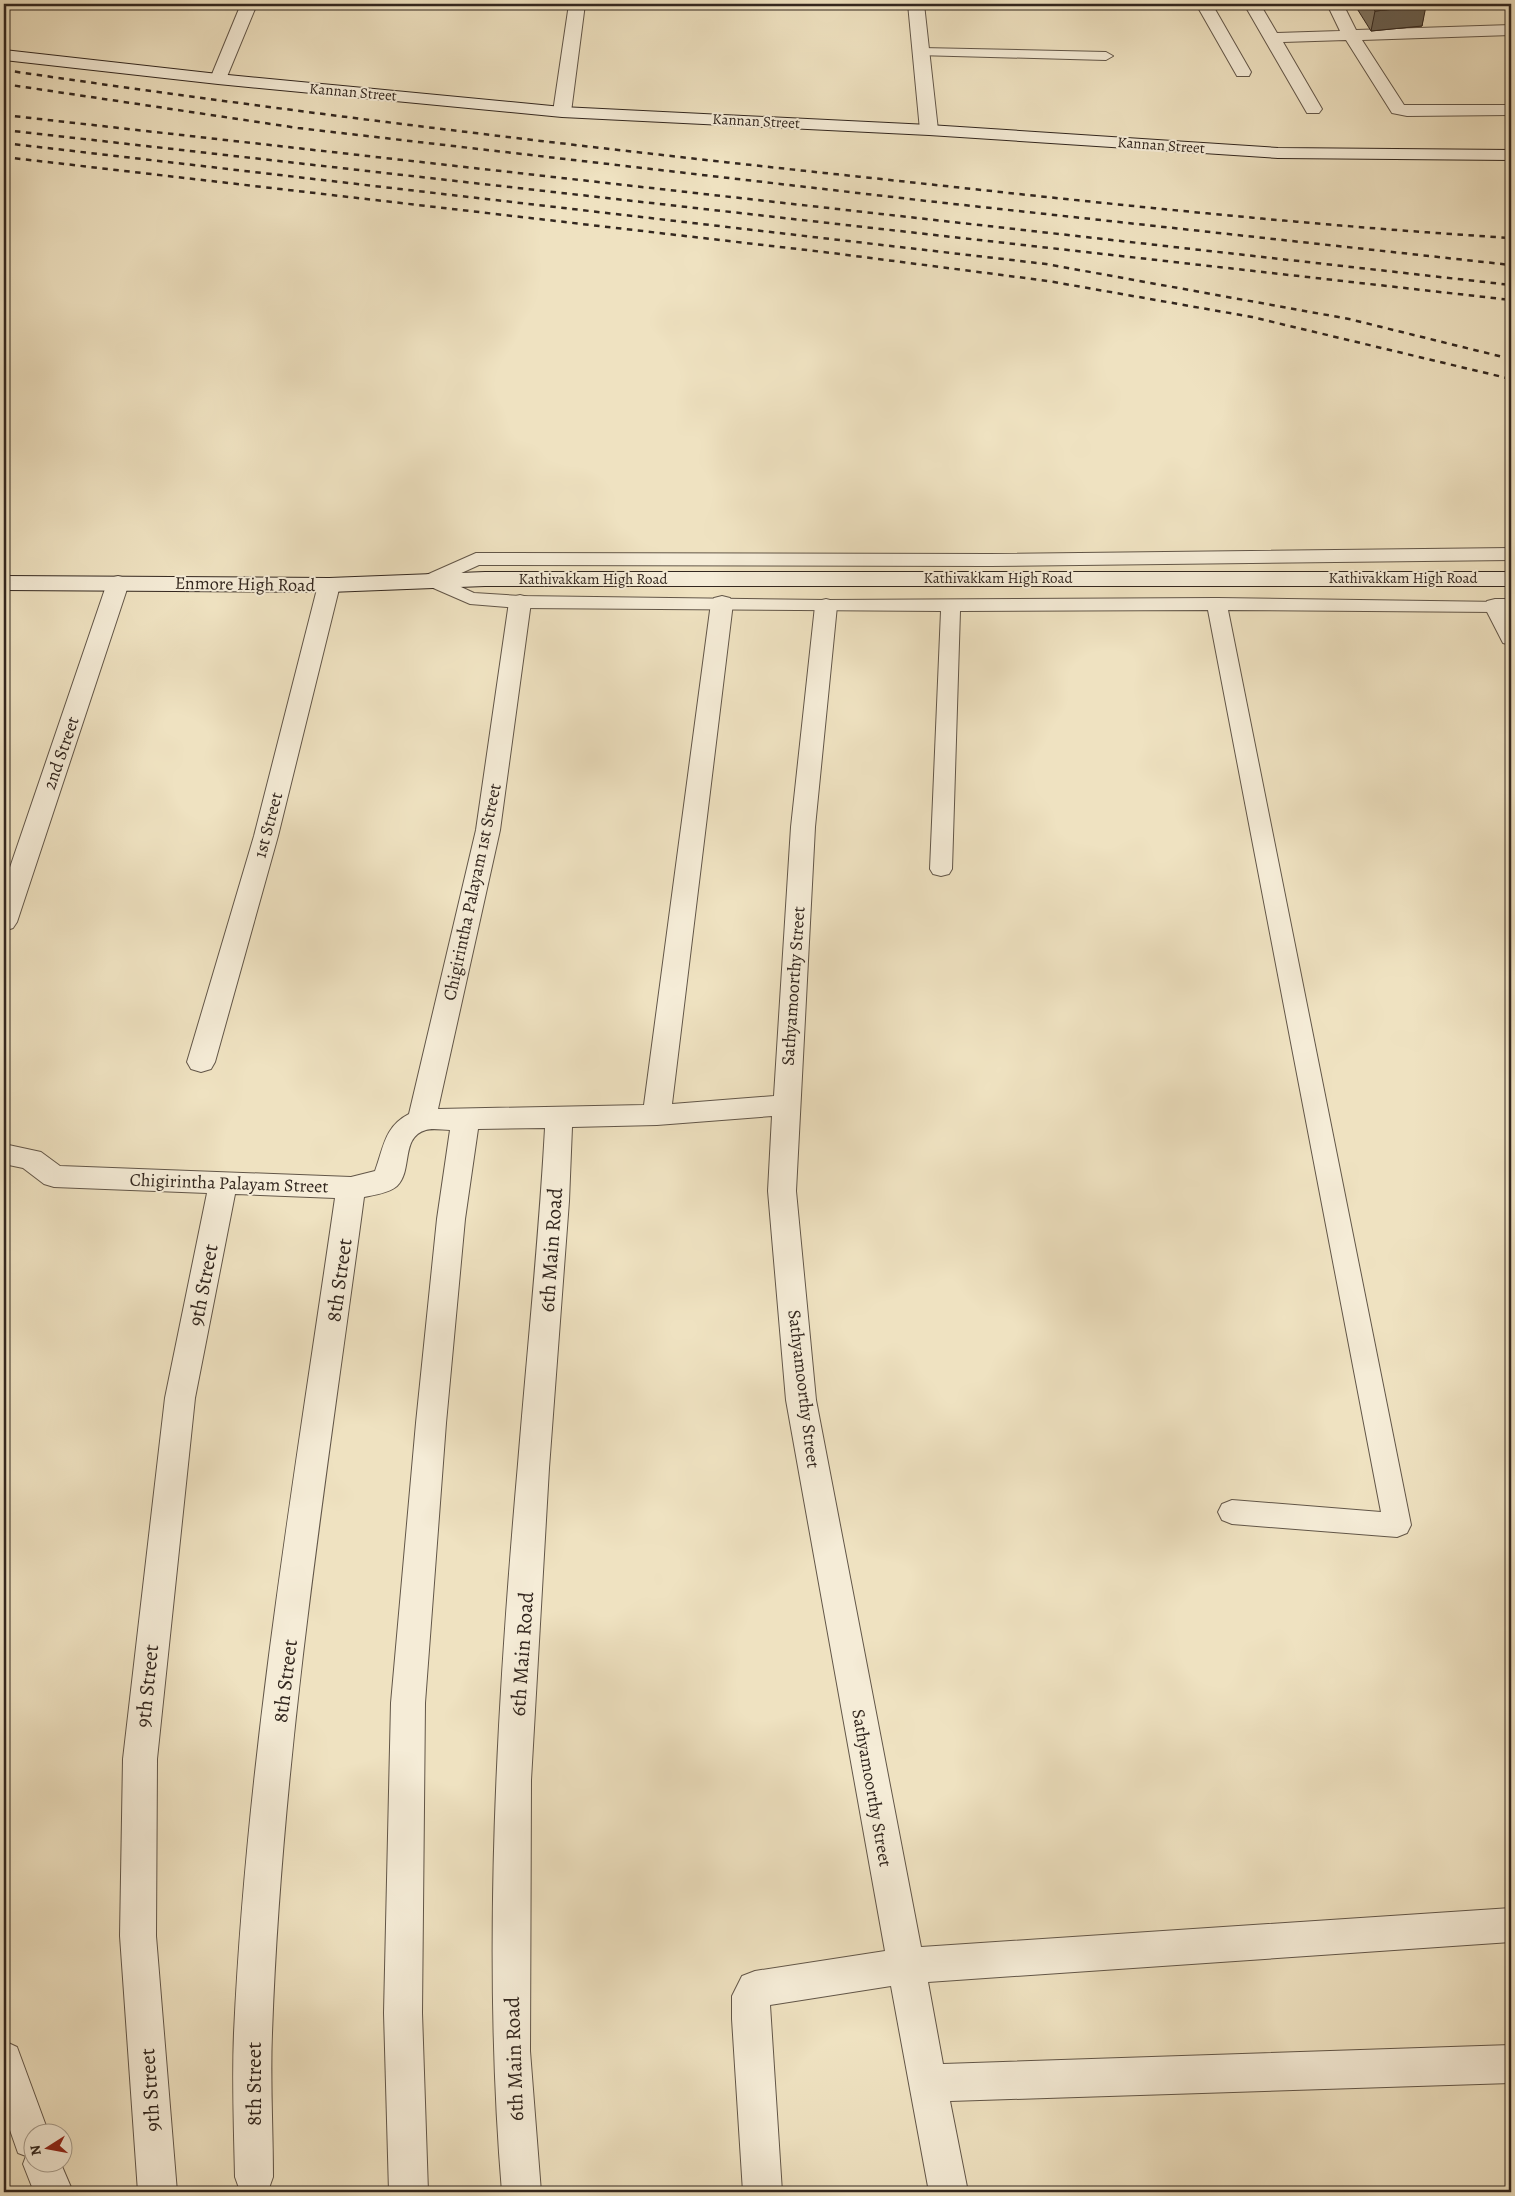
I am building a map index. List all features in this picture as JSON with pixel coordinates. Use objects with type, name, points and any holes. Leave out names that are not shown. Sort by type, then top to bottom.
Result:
[{"type":"street","points":[[218,79],[249,4]]},
{"type":"street","points":[[562,112],[577,4]]},
{"type":"street","points":[[916,4],[929,130]]},
{"type":"street","points":[[1204,4],[1243,72]]},
{"type":"street","points":[[1252,4],[1313,109]]},
{"type":"street","points":[[1335,4],[1351,36],[1398,109],[1407,111],[1511,110]]},
{"type":"street","points":[[1271,38],[1511,30]]},
{"type":"street","name":"Kannan Street","points":[[4,55],[218,79],[562,112],[929,130],[1278,153],[1511,155]]},
{"type":"street","name":"Kathivakkam High Road","points":[[485,579],[1511,578]]},
{"type":"street","name":"Enmore High Road","points":[[4,583],[329,585],[485,579]]},
{"type":"street","name":"2nd Street","points":[[4,922],[118,583]]},
{"type":"street","name":"1st Street","points":[[201,1062],[266,836],[329,585]]},
{"type":"street","name":"Chigirintha Palayam 1st Street","points":[[422,1120],[488,830],[520,602]]},
{"type":"street","points":[[657,1115],[722,603]]},
{"type":"street","name":"Sathyamoorthy Street","points":[[826,606],[803,827],[785,1105],[782,1191],[801,1400],[904,1966],[948,2192]]},
{"type":"street","points":[[1503,606],[1511,638]]},
{"type":"street","points":[[422,1120],[657,1115],[785,1105]]},
{"type":"street","name":"6th Main Road","points":[[521,2192],[511,2051],[514,1780],[533,1468],[555,1201],[559,1117]]},
{"type":"street","points":[[408,2192],[403,2012],[408,1703],[430,1423],[451,1219],[465,1119]]},
{"type":"street","name":"Chigirintha Palayam Street","points":[[4,1154],[31,1159],[54,1176],[352,1188],[375,1184],[387,1178],[400,1137],[406,1127],[422,1120]]},
{"type":"street","name":"9th Street","points":[[157,2192],[138,1936],[140,1759],[180,1398],[223,1184]]},
{"type":"street","name":"8th Street","points":[[254,2177],[253,2035],[261,1900],[279,1723],[352,1188]]},
{"type":"street","points":[[762,2192],[751,2019],[751,1996],[755,1989],[904,1966],[1511,1925]]},
{"type":"street","points":[[4,2060],[27,2124]]},
{"type":"street","points":[[927,2083],[1511,2064]]},
{"type":"street","points":[[46,2174],[54,2192]]},
{"type":"lane","points":[[922,52],[1106,56]]},
{"type":"lane","points":[[431,580],[476,559],[990,560],[1511,554]]},
{"type":"lane","points":[[431,580],[470,598],[520,602],[722,603],[826,606],[951,604],[1503,606]]},
{"type":"lane","points":[[941,869],[951,604]]},
{"type":"lane","points":[[1217,604],[1397,1525],[1232,1512]]},
{"type":"building","points":[[1370,4],[1425,4],[1426,6],[1375,11]]},
{"type":"railway","points":[[4,70],[333,115],[771,167],[1196,212],[1353,227],[1511,238]]},
{"type":"railway","points":[[4,84],[298,128],[927,201],[1511,265]]},
{"type":"railway","points":[[4,115],[1511,285]]},
{"type":"railway","points":[[4,130],[1511,300]]},
{"type":"railway","points":[[4,143],[1046,264],[1349,319],[1511,359]]},
{"type":"railway","points":[[4,157],[832,253],[1048,281],[1252,317],[1511,379],[1508,378]]}]
